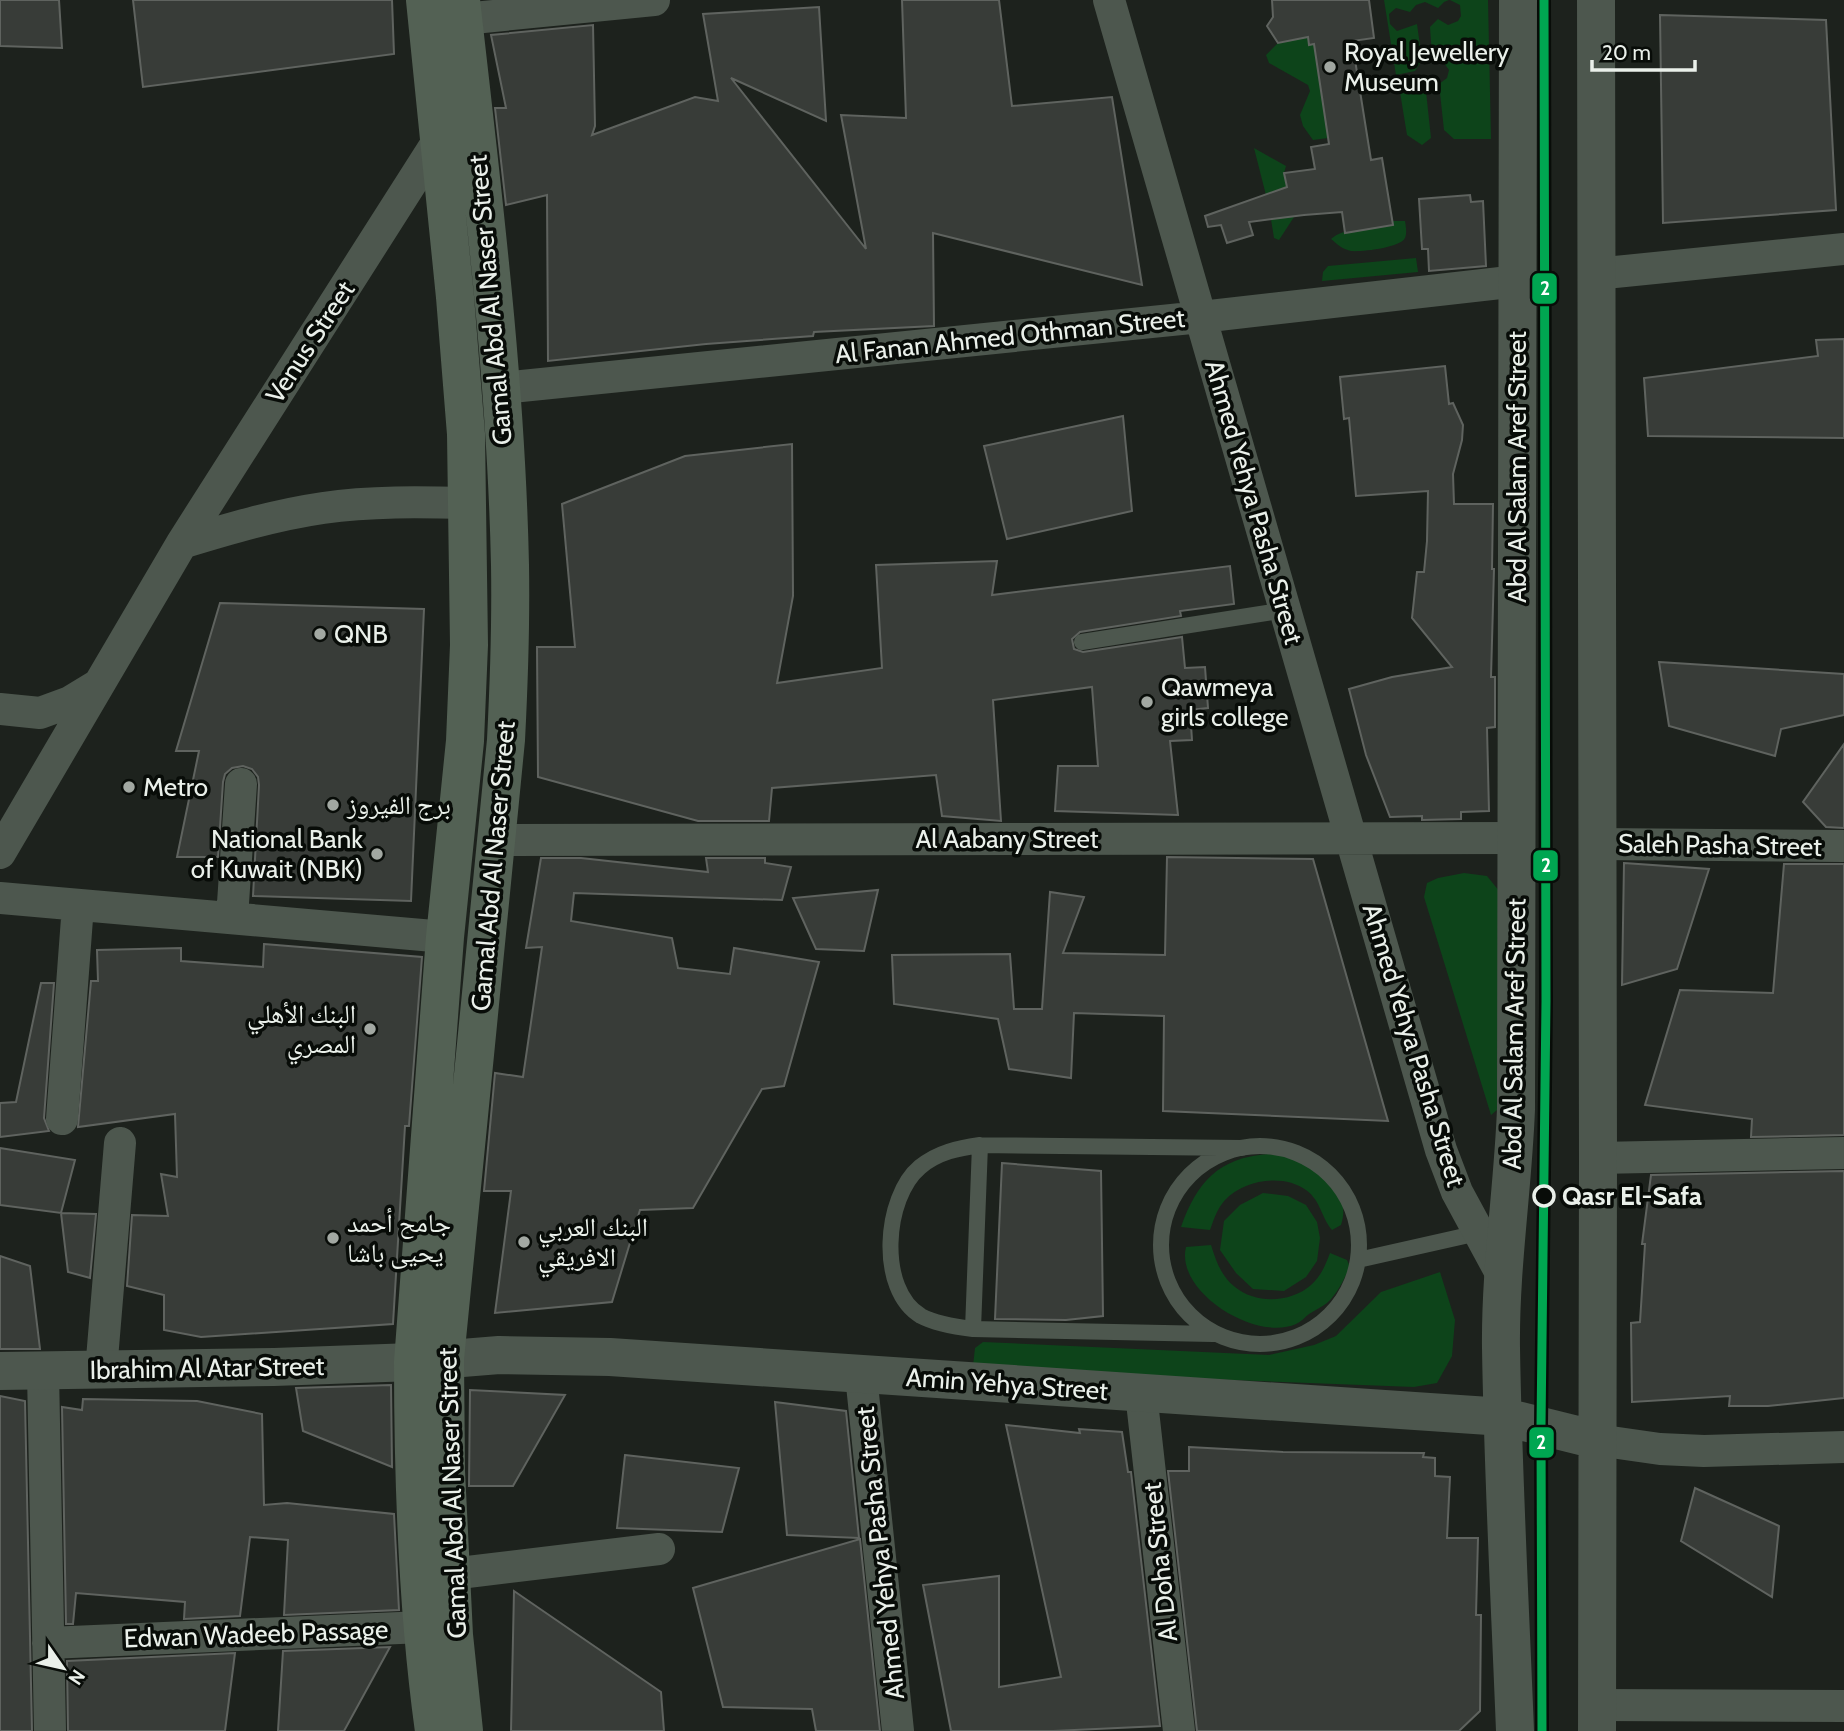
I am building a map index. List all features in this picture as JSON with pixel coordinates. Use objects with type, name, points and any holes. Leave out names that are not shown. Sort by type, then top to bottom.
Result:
[{"type":"main road","name":"Gamal Abd Al Naser Street","points":[[425,0],[458,338],[468,503],[469,645],[465,741],[445,937],[429,1360],[445,1444],[454,1635],[464,1731]]},
{"type":"main road","name":"Gamal Abd Al Naser Street","points":[[434,1731],[423,1627],[413,1415],[429,1360],[497,840],[510,652],[510,564],[502,388],[462,10]]},
{"type":"street","points":[[462,10],[654,0]]},
{"type":"street","name":"Ahmed Yehya Pasha Street","points":[[1109,0],[1441,1150],[1457,1192],[1503,1277]]},
{"type":"street","name":"Abd Al Salam Aref Street","points":[[1515,1731],[1501,1347],[1503,1277],[1514,1163],[1516,1109],[1518,0]]},
{"type":"street","points":[[1596,0],[1597,1718],[1844,1706]]},
{"type":"street","name":"Venus Street","points":[[0,853],[182,543],[438,141]]},
{"type":"street","points":[[1595,274],[1844,249]]},
{"type":"street","name":"Al Fanan Ahmed Othman Street","points":[[502,388],[1201,317],[1518,281]]},
{"type":"street","points":[[182,543],[251,522],[323,508],[396,501],[468,503]]},
{"type":"street","points":[[0,709],[40,713],[70,702],[99,684]]},
{"type":"street","points":[[232,918],[241,784]]},
{"type":"street","name":"Al Aabany Street","points":[[497,840],[1517,838]]},
{"type":"street","name":"Saleh Pasha Street","points":[[1596,844],[1844,846]]},
{"type":"street","points":[[0,898],[445,937]]},
{"type":"street","points":[[62,1119],[78,905]]},
{"type":"street","points":[[101,1371],[120,1143]]},
{"type":"street","points":[[1598,1158],[1844,1153]]},
{"type":"street","name":"Amin Yehya Street","points":[[429,1360],[499,1354],[564,1355],[1504,1417],[1597,1440]]},
{"type":"street","name":"Ibrahim Al Atar Street","points":[[0,1371],[200,1370],[429,1360]]},
{"type":"street","points":[[43,1372],[50,1731]]},
{"type":"street","name":"Ahmed Yehya Pasha Street","points":[[861,1376],[898,1731]]},
{"type":"street","name":"Al Doha Street","points":[[1142,1393],[1179,1731]]},
{"type":"street","points":[[1597,1440],[1660,1449],[1704,1451],[1844,1447]]},
{"type":"street","points":[[451,1574],[659,1549]]},
{"type":"street","name":"Edwan Wadeeb Passage","points":[[48,1643],[423,1627]]},
{"type":"lane","points":[[1082,642],[1286,610]]},
{"type":"lane","points":[[973,1329],[980,1145]]},
{"type":"lane","points":[[1213,1334],[973,1329],[940,1323],[921,1316],[907,1303],[897,1287],[893,1268],[892,1219],[907,1181],[920,1167],[956,1148],[980,1145],[1269,1146],[1295,1152],[1319,1164],[1339,1184],[1352,1207],[1359,1233],[1358,1260],[1351,1287],[1336,1309],[1316,1328],[1292,1340],[1265,1345],[1238,1343],[1213,1334],[1191,1318],[1174,1296],[1164,1271],[1161,1244],[1165,1217],[1176,1192],[1194,1172],[1216,1156],[1242,1147]]},
{"type":"lane","points":[[1358,1260],[1478,1233]]},
{"type":"green space","points":[[1384,0],[1449,0],[1438,8],[1425,2],[1416,5],[1410,12],[1396,8],[1389,14],[1390,24],[1397,31],[1417,24],[1422,60],[1415,71],[1396,75]]},
{"type":"green space","points":[[1450,0],[1488,0],[1491,139],[1454,139],[1444,130],[1439,84],[1447,78],[1449,70],[1444,63],[1432,56],[1430,27],[1438,19],[1448,25],[1458,21],[1461,16],[1460,5]]},
{"type":"green space","points":[[1308,37],[1309,44],[1314,44],[1328,138],[1313,140],[1303,126],[1300,115],[1310,91],[1308,85],[1269,63],[1266,55],[1278,43]]},
{"type":"green space","points":[[1419,79],[1425,82],[1431,138],[1422,145],[1407,135],[1398,80]]},
{"type":"green space","points":[[1254,148],[1286,166],[1284,173],[1294,217],[1279,240],[1274,238]]},
{"type":"green space","points":[[1392,221],[1405,221],[1406,234],[1402,241],[1388,247],[1351,251],[1331,239],[1351,230],[1391,226]]},
{"type":"green space","points":[[1416,258],[1418,272],[1322,281],[1323,272],[1328,266]]},
{"type":"green space","points":[[1464,873],[1487,876],[1500,892],[1497,1110],[1491,1115],[1424,897],[1427,883]]},
{"type":"green space","points":[[1268,1154],[1302,1159],[1323,1172],[1338,1191],[1342,1202],[1341,1225],[1332,1230],[1315,1199],[1306,1190],[1275,1180],[1253,1184],[1233,1193],[1220,1207],[1210,1230],[1181,1227],[1194,1197],[1212,1175],[1236,1161]]},
{"type":"green space","points":[[1263,1193],[1288,1196],[1306,1205],[1317,1222],[1320,1238],[1317,1261],[1306,1277],[1284,1291],[1253,1289],[1236,1273],[1220,1250],[1224,1221],[1240,1205]]},
{"type":"green space","points":[[1211,1245],[1220,1268],[1230,1283],[1243,1293],[1263,1299],[1283,1298],[1303,1291],[1317,1278],[1330,1253],[1347,1260],[1350,1267],[1331,1299],[1300,1322],[1279,1328],[1260,1326],[1222,1309],[1205,1296],[1193,1281],[1186,1264],[1186,1247]]},
{"type":"green space","points":[[1440,1272],[1455,1320],[1452,1356],[1437,1383],[1414,1387],[994,1371],[973,1366],[975,1348],[983,1342],[1269,1355],[1314,1345],[1336,1336],[1381,1292]]},
{"type":"building","points":[[0,0],[59,0],[62,48],[0,46]]},
{"type":"building","points":[[133,0],[392,0],[394,54],[143,87]]},
{"type":"building","points":[[902,0],[999,0],[1012,106],[1112,97],[1142,285],[933,233],[934,326],[814,332],[813,336],[548,361],[547,195],[506,205],[495,108],[506,108],[491,35],[593,25],[595,126],[592,135],[695,97],[718,101],[703,14],[819,7],[826,121],[731,78],[866,249],[841,115],[906,118]]},
{"type":"building","name":"Royal Jewellery Museum","points":[[1272,0],[1369,0],[1374,38],[1352,41],[1371,160],[1382,158],[1393,225],[1345,233],[1342,212],[1304,215],[1249,222],[1253,235],[1227,243],[1221,225],[1208,227],[1205,216],[1287,187],[1284,173],[1315,169],[1311,147],[1329,144],[1314,44],[1309,45],[1308,37],[1278,43],[1267,26],[1273,17]]},
{"type":"building","points":[[1660,15],[1826,20],[1836,210],[1663,223]]},
{"type":"building","points":[[1470,195],[1471,202],[1483,201],[1486,266],[1429,271],[1428,249],[1422,249],[1419,199]]},
{"type":"building","points":[[1844,339],[1844,438],[1648,436],[1644,378],[1818,356],[1816,340]]},
{"type":"building","points":[[1445,366],[1449,404],[1453,403],[1463,425],[1453,474],[1454,504],[1493,504],[1491,677],[1495,677],[1495,727],[1487,728],[1489,811],[1461,812],[1461,819],[1422,820],[1422,816],[1390,817],[1366,755],[1349,689],[1392,677],[1452,667],[1412,618],[1417,572],[1424,572],[1428,491],[1356,496],[1349,418],[1344,419],[1340,377]]},
{"type":"building","points":[[1123,416],[1132,511],[1007,539],[984,446]]},
{"type":"building","points":[[792,444],[793,596],[777,683],[882,668],[876,565],[997,561],[992,595],[1230,566],[1234,604],[1180,611],[1181,616],[1080,632],[1072,639],[1074,649],[1083,652],[1182,637],[1185,668],[1205,667],[1208,708],[1190,710],[1192,740],[1170,741],[1178,815],[1055,811],[1058,766],[1098,766],[1092,687],[993,700],[1001,821],[942,816],[936,775],[772,788],[769,821],[698,821],[538,777],[537,647],[575,647],[562,504],[685,456]]},
{"type":"building","name":"برج الفيروز","points":[[220,603],[424,609],[411,901],[253,896],[259,785],[258,777],[252,769],[243,766],[232,768],[225,774],[218,857],[177,857],[199,751],[176,751]]},
{"type":"building","points":[[1659,662],[1844,674],[1844,715],[1781,729],[1775,756],[1669,726]]},
{"type":"building","points":[[1844,744],[1844,828],[1826,827],[1803,802]]},
{"type":"building","points":[[1167,857],[1313,859],[1388,1121],[1163,1111],[1164,1016],[1074,1013],[1071,1078],[1009,1069],[998,1019],[894,1004],[892,955],[1010,954],[1014,1009],[1042,1009],[1050,892],[1084,897],[1063,953],[1165,955]]},
{"type":"building","points":[[541,858],[581,858],[708,872],[706,858],[765,858],[765,863],[791,867],[782,900],[574,893],[571,921],[672,938],[678,968],[730,974],[734,948],[819,962],[784,1086],[762,1089],[693,1208],[640,1210],[612,1302],[495,1313],[511,1191],[484,1191],[495,1073],[523,1077],[542,947],[526,948]]},
{"type":"building","points":[[1624,863],[1709,869],[1677,969],[1622,985]]},
{"type":"building","points":[[1784,864],[1844,864],[1844,1135],[1751,1137],[1752,1119],[1645,1105],[1680,990],[1773,993]]},
{"type":"building","points":[[878,890],[864,951],[816,949],[793,898]]},
{"type":"building","points":[[264,944],[422,957],[409,1126],[405,1126],[393,1324],[201,1337],[164,1330],[164,1295],[127,1286],[132,1215],[168,1216],[161,1174],[177,1177],[175,1114],[78,1127],[91,981],[98,981],[97,950],[181,948],[181,961],[263,967]]},
{"type":"building","points":[[41,983],[54,983],[44,1118],[49,1131],[0,1137],[0,1103],[16,1102]]},
{"type":"building","points":[[0,1148],[75,1160],[61,1213],[0,1205]]},
{"type":"building","points":[[1002,1163],[1101,1171],[1103,1316],[1066,1320],[995,1319]]},
{"type":"building","points":[[1844,1171],[1844,1398],[1768,1406],[1729,1406],[1730,1396],[1632,1402],[1631,1323],[1640,1322],[1645,1244],[1642,1244],[1651,1175]]},
{"type":"building","points":[[61,1213],[96,1214],[90,1278],[68,1272]]},
{"type":"building","points":[[0,1256],[30,1266],[40,1349],[0,1349]]},
{"type":"building","points":[[391,1385],[392,1467],[303,1431],[296,1388]]},
{"type":"building","points":[[470,1390],[565,1395],[513,1486],[469,1486]]},
{"type":"building","points":[[0,1396],[25,1401],[32,1731],[0,1731]]},
{"type":"building","points":[[83,1399],[197,1401],[262,1414],[264,1505],[287,1503],[394,1514],[399,1610],[284,1615],[288,1540],[250,1537],[240,1616],[184,1619],[185,1602],[76,1593],[73,1624],[66,1624],[62,1407],[82,1410]]},
{"type":"building","points":[[775,1402],[846,1411],[859,1538],[787,1535]]},
{"type":"building","points":[[1006,1425],[1080,1433],[1079,1429],[1122,1432],[1128,1472],[1131,1472],[1160,1726],[1053,1731],[951,1731],[923,1585],[999,1576],[999,1687],[1061,1677]]},
{"type":"building","points":[[1189,1447],[1283,1452],[1424,1453],[1423,1457],[1435,1458],[1435,1476],[1450,1477],[1447,1538],[1478,1538],[1476,1615],[1481,1615],[1480,1711],[1459,1731],[1197,1731],[1168,1471],[1189,1471]]},
{"type":"building","points":[[625,1455],[739,1468],[722,1532],[617,1528]]},
{"type":"building","points":[[1695,1488],[1779,1526],[1772,1597],[1681,1541]]},
{"type":"building","points":[[860,1539],[880,1731],[816,1731],[812,1709],[723,1707],[693,1588]]},
{"type":"building","points":[[514,1591],[661,1692],[664,1731],[511,1731]]},
{"type":"building","points":[[390,1647],[344,1731],[278,1731],[283,1651]]},
{"type":"building","points":[[235,1653],[225,1731],[68,1731],[67,1661]]},
{"type":"transit line","name":"2","points":[[1542,1731],[1541,1426],[1546,1001],[1544,0]]},
{"type":"place","name":"Royal Jewellery Museum","points":[[1330,67]]},
{"type":"place","name":"QNB","points":[[320,634]]},
{"type":"place","name":"Qawmeya girls college","points":[[1147,702]]},
{"type":"place","name":"Metro","points":[[129,787]]},
{"type":"place","name":"برج الفيروز","points":[[333,805]]},
{"type":"place","name":"National Bank of Kuwait (NBK)","points":[[377,854]]},
{"type":"place","name":"البنك الأهلي المصري","points":[[370,1029]]},
{"type":"place","name":"Qasr El-Safa","points":[[1544,1196]]},
{"type":"place","name":"جامح أحمد يحيى باشا","points":[[333,1238]]},
{"type":"place","name":"البنك العربي الافريقي","points":[[524,1242]]}]
